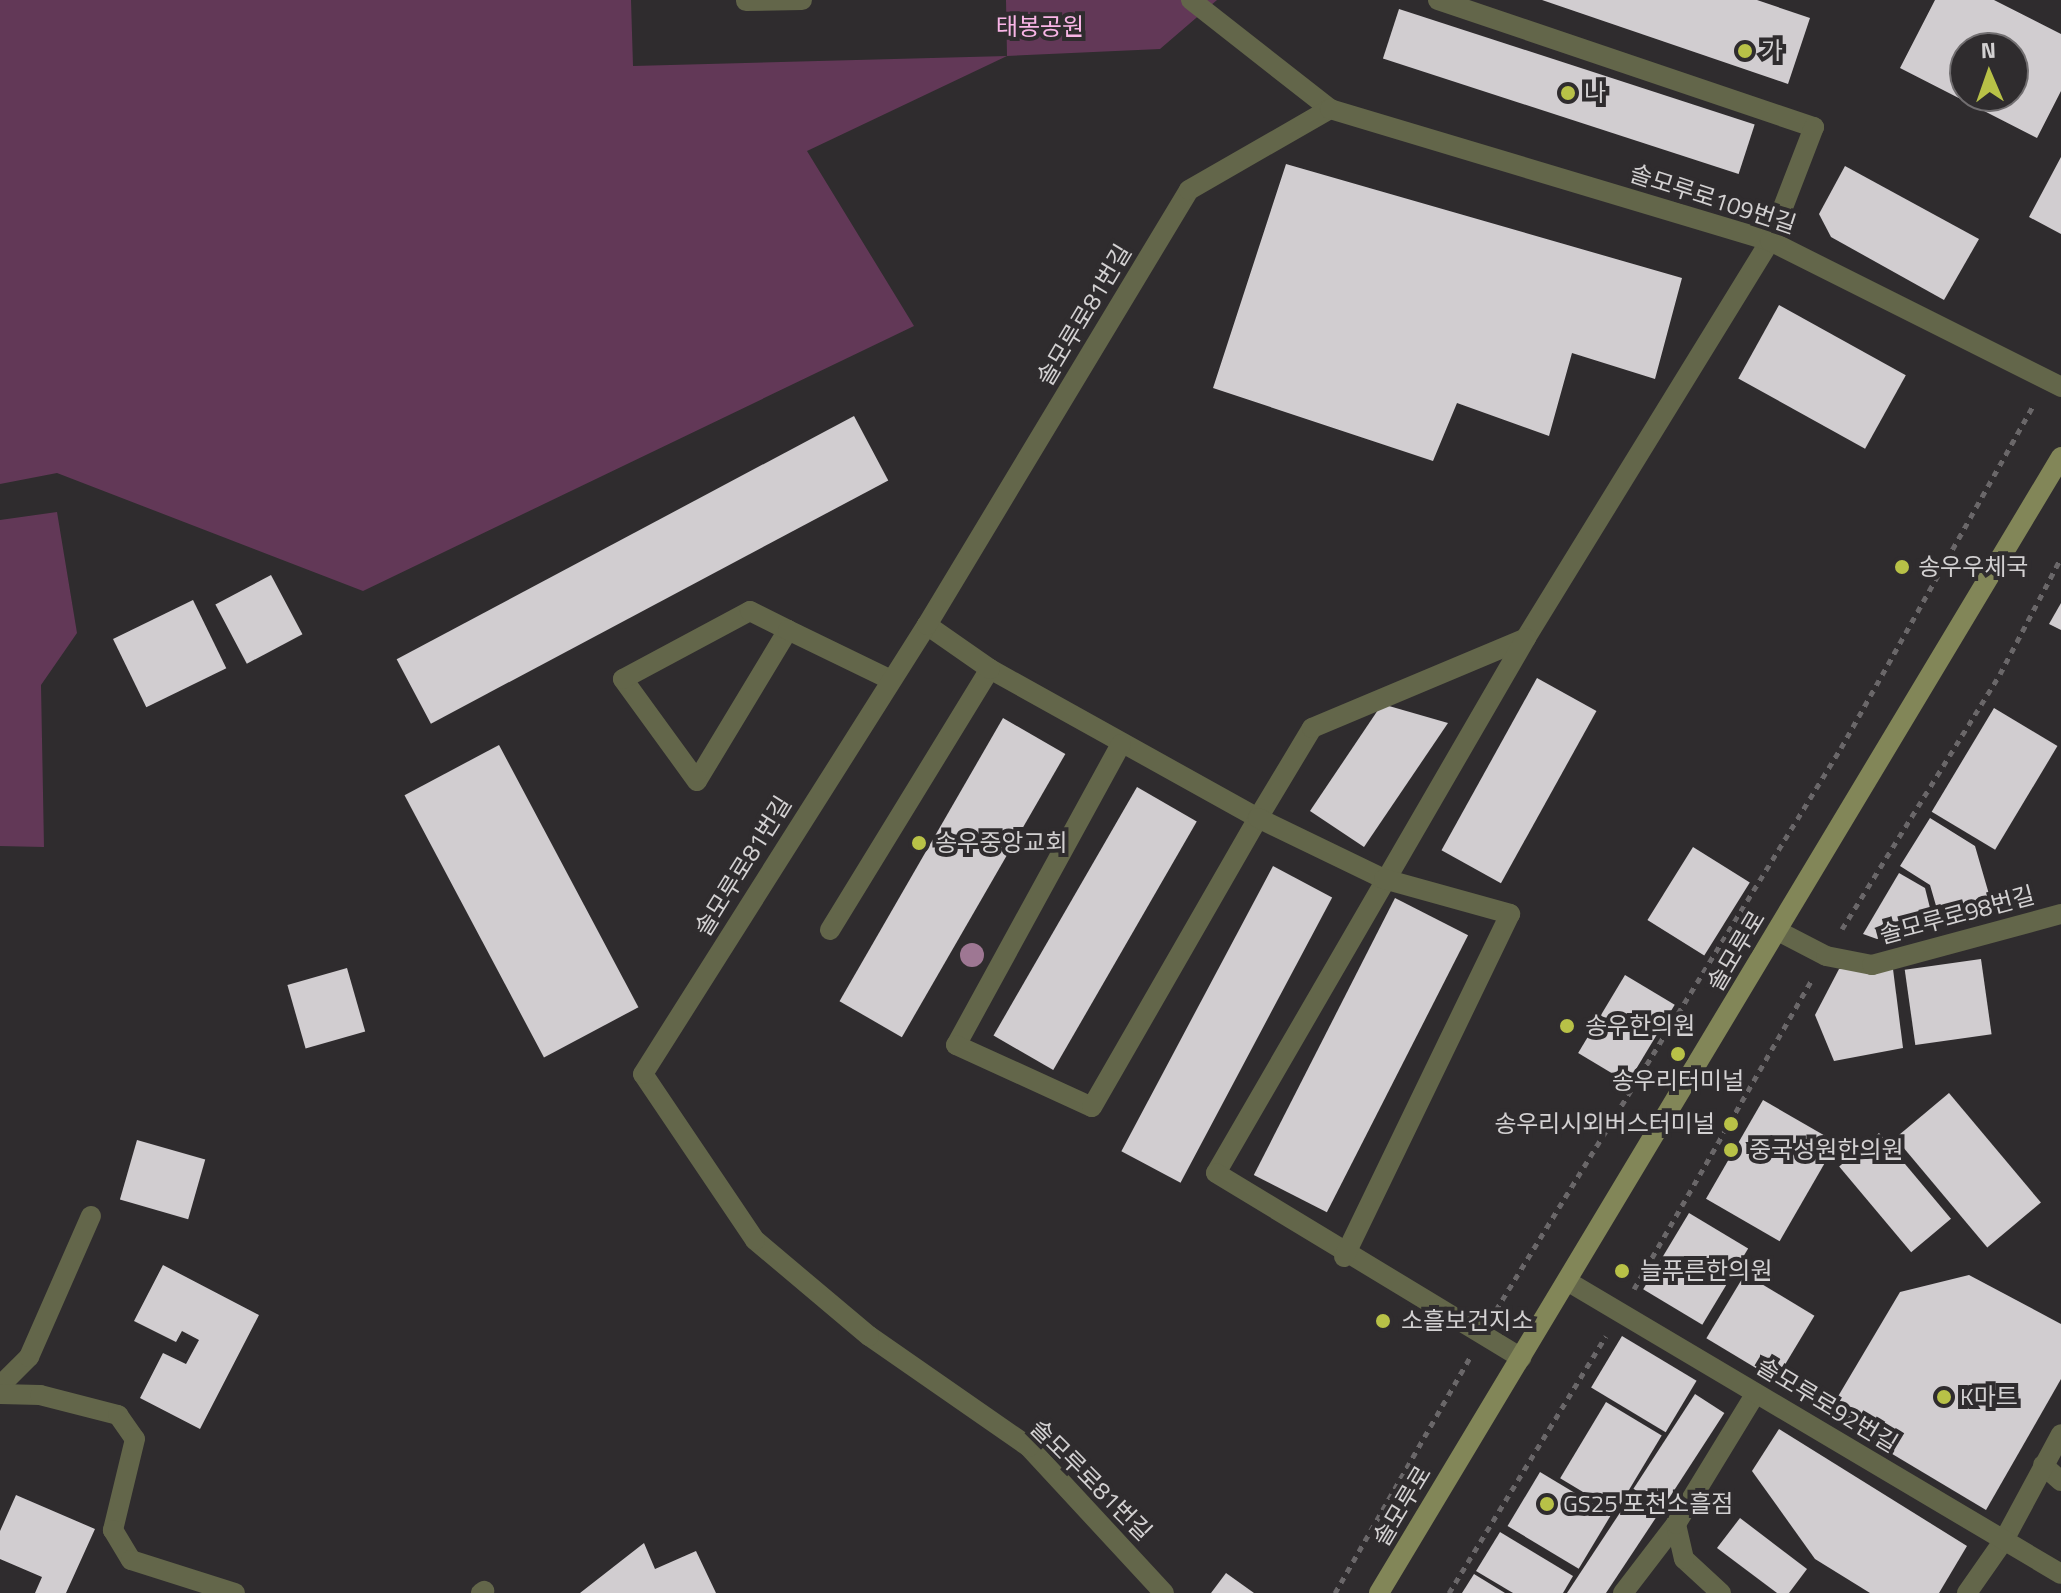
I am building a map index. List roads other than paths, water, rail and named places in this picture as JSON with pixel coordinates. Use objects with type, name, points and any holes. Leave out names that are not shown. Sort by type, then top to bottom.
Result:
[{"type":"main road","name":"솔모루로","points":[[1379,1593],[2061,457]]},
{"type":"street","points":[[746,1],[802,0]]},
{"type":"street","points":[[1191,0],[1330,109]]},
{"type":"street","points":[[1438,0],[1814,127],[1770,241],[1526,638],[1216,1173],[1344,1257],[1521,1358]]},
{"type":"street","name":"솔모루로109번길","points":[[1330,109],[1770,241],[2055,383]]},
{"type":"street","name":"솔모루로81번길","points":[[1163,1593],[1029,1447],[869,1336],[755,1240],[643,1074],[927,625],[1189,190],[1330,109]]},
{"type":"street","points":[[788,630],[697,781],[623,679],[750,611],[891,680]]},
{"type":"street","points":[[927,625],[990,669],[1258,818],[1384,879],[1510,914],[1344,1257]]},
{"type":"street","points":[[1121,744],[956,1045],[1092,1107],[1312,728],[1526,638]]},
{"type":"street","points":[[830,930],[990,669]]},
{"type":"street","name":"솔모루로98번길","points":[[1778,931],[1826,956],[1872,965],[2061,914]]},
{"type":"street","points":[[0,1386],[29,1357],[91,1216]]},
{"type":"street","name":"솔모루로92번길","points":[[1567,1281],[2061,1574]]},
{"type":"street","points":[[1623,1593],[1676,1524],[1756,1393]]},
{"type":"street","points":[[0,1394],[40,1395],[118,1415],[135,1439],[113,1530],[131,1560],[235,1593]]},
{"type":"street","points":[[1967,1593],[2004,1540],[2061,1434]]},
{"type":"street","points":[[2043,1465],[2061,1481]]},
{"type":"street","points":[[1676,1524],[1684,1559],[1721,1593]]},
{"type":"place","name":"가","points":[[1745,51]]},
{"type":"place","name":"나","points":[[1568,93]]},
{"type":"place","name":"송우우체국","points":[[1902,567]]},
{"type":"place","name":"송우중앙교회","points":[[919,843]]},
{"type":"place","name":"송우한의원","points":[[1567,1026]]},
{"type":"place","name":"송우리터미널","points":[[1678,1054]]},
{"type":"place","name":"송우리시외버스터미널","points":[[1731,1124]]},
{"type":"place","name":"중국성원한의원","points":[[1731,1150]]},
{"type":"place","name":"늘푸른한의원","points":[[1622,1271]]},
{"type":"place","name":"소흘보건지소","points":[[1383,1321]]},
{"type":"place","name":"K마트","points":[[1944,1397]]},
{"type":"place","name":"GS25 포천소흘점","points":[[1547,1504]]},
{"type":"park label","name":"태봉공원","points":[[1040,27]]}]
